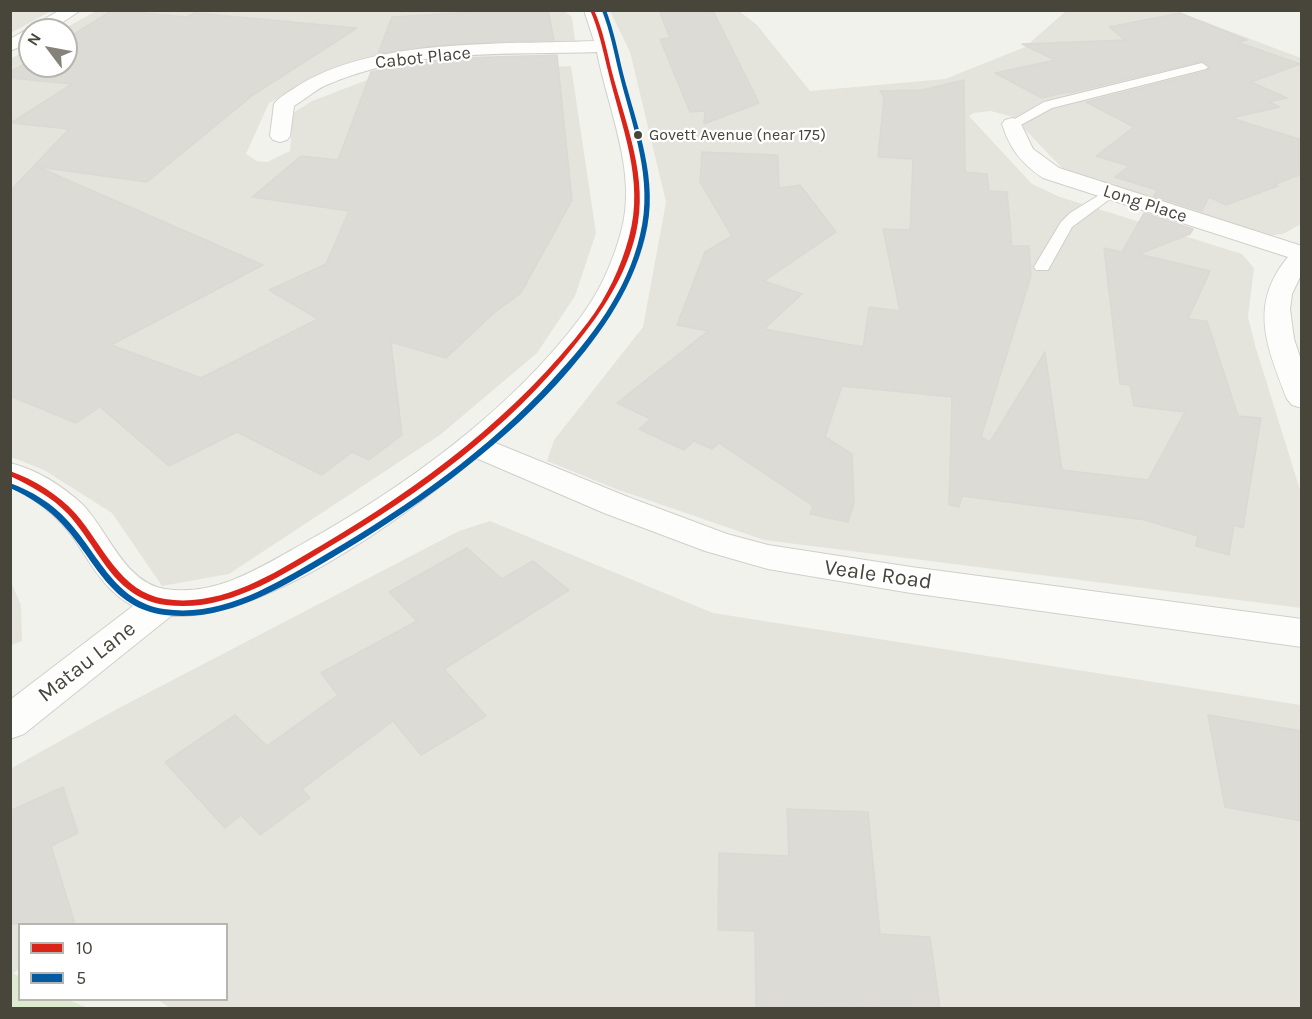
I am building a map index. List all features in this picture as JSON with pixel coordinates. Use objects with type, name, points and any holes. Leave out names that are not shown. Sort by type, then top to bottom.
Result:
[{"type":"street","points":[[59,18],[73,10]]},
{"type":"street","points":[[10,473],[42,490],[73,514],[101,551],[112,574],[135,592],[163,602],[207,601],[254,586],[325,547],[406,494],[473,445],[540,381],[593,319],[619,270],[634,230],[637,195],[633,158],[604,46],[592,10]]},
{"type":"street","name":"Cabot Place","points":[[280,136],[284,104],[299,92],[345,71],[405,57],[604,46]]},
{"type":"street","name":"Long Place","points":[[1012,124],[1020,148],[1031,160],[1051,173],[1302,255]]},
{"type":"street","points":[[1302,255],[1293,281],[1278,301],[1276,320],[1281,349],[1302,399]]},
{"type":"street","name":"Veale Road","points":[[473,445],[616,505],[717,543],[768,557],[911,580],[1302,633]]},
{"type":"street","name":"Matau Lane","points":[[10,723],[163,602]]},
{"type":"lane","points":[[1012,124],[1048,105],[1202,67]]},
{"type":"lane","points":[[1042,267],[1066,225],[1075,216],[1109,193]]},
{"type":"shaded area","points":[[11,10],[51,10],[38,18],[18,18],[18,29],[11,33]]},
{"type":"shaded area","points":[[96,11],[564,11],[572,17],[576,48],[390,57],[304,86],[269,103],[246,154],[257,161],[267,162],[290,151],[293,113],[312,101],[367,80],[401,73],[571,66],[596,233],[575,296],[537,353],[440,435],[229,574],[162,586],[112,513],[44,470],[11,457],[10,59],[18,55],[18,78],[78,78],[78,21]]},
{"type":"shaded area","points":[[610,11],[739,11],[757,25],[810,91],[945,79],[1025,47],[1066,11],[1176,11],[1301,58],[1301,224],[1283,234],[1259,237],[1064,170],[1013,117],[991,111],[974,113],[969,116],[1032,184],[1060,197],[1242,254],[1254,268],[1248,317],[1301,493],[1301,608],[764,540],[616,489],[547,461],[554,440],[643,327],[666,202],[630,52]]},
{"type":"shaded area","points":[[490,521],[713,613],[1301,705],[1301,1008],[170,1008],[160,1001],[228,1001],[228,923],[18,923],[18,970],[11,975],[10,769],[117,709],[459,531]]},
{"type":"shaded area","points":[[10,580],[21,605],[22,641],[11,645]]},
{"type":"green space","points":[[10,972],[18,976],[18,1001],[71,1001],[88,1008],[11,1008]]},
{"type":"building","points":[[113,10],[187,17],[195,13],[357,28],[253,95],[147,182],[38,167],[263,265],[111,345],[201,378],[318,319],[269,290],[326,264],[349,211],[252,197],[301,156],[338,160],[371,72],[458,58],[557,55],[572,200],[521,293],[494,313],[446,358],[391,342],[402,435],[369,460],[352,452],[322,475],[237,432],[169,466],[100,407],[76,423],[10,396],[10,191],[69,129],[11,123],[72,84],[10,78],[10,72],[18,68],[18,78],[78,78],[78,32]]},
{"type":"building","points":[[548,10],[554,40],[440,45],[378,54],[392,17]]},
{"type":"building","points":[[659,10],[714,13],[759,103],[704,124],[705,111],[690,112],[660,39],[670,38]]},
{"type":"building","points":[[1180,13],[1247,40],[1237,42],[1300,64],[1251,82],[1287,98],[1269,102],[1280,107],[1231,118],[1302,140],[1302,174],[1275,184],[1278,186],[1226,205],[1209,197],[1202,211],[1154,196],[1157,190],[1115,177],[1129,166],[1096,156],[1134,127],[1086,102],[1207,71],[1210,67],[1203,61],[1042,98],[995,73],[1055,60],[1022,44],[1125,40],[1109,27]]},
{"type":"building","points":[[964,80],[965,172],[987,174],[989,191],[1007,192],[1012,246],[1029,246],[1031,276],[981,437],[990,442],[1045,352],[1062,470],[1148,480],[1185,412],[1134,406],[1130,385],[1120,384],[1104,248],[1122,252],[1144,213],[1193,229],[1190,234],[1139,254],[1210,271],[1188,319],[1207,321],[1238,416],[1261,418],[1243,528],[1234,525],[1229,555],[1196,546],[1198,536],[1145,520],[962,496],[959,507],[949,505],[952,397],[842,386],[825,437],[852,454],[854,503],[848,522],[810,514],[813,506],[719,443],[712,449],[694,441],[684,450],[639,429],[651,419],[617,403],[708,331],[677,325],[705,252],[732,236],[700,182],[702,152],[778,155],[779,188],[800,185],[836,232],[764,281],[802,294],[764,329],[863,347],[869,307],[900,311],[883,229],[910,230],[913,159],[878,157],[884,98],[880,91],[922,90]]},
{"type":"building","points":[[467,548],[502,579],[533,561],[569,590],[444,669],[486,716],[421,755],[393,721],[302,789],[310,798],[260,835],[241,815],[225,828],[165,762],[235,715],[267,746],[338,695],[321,673],[417,621],[389,592]]},
{"type":"building","points":[[1208,715],[1302,731],[1302,821],[1225,807]]},
{"type":"building","points":[[63,787],[78,833],[51,846],[75,923],[10,924],[10,811]]},
{"type":"building","points":[[787,809],[868,812],[880,934],[930,937],[940,1008],[756,1006],[755,931],[718,930],[719,853],[789,856]]},
{"type":"transit line","name":"10","points":[[10,473],[43,490],[65,507],[83,527],[111,568],[134,590],[148,598],[185,603],[224,597],[279,573],[390,506],[464,452],[531,391],[562,358],[604,302],[630,245],[637,213],[636,172],[603,41],[592,10]]},
{"type":"transit line","name":"5","points":[[10,485],[37,499],[61,518],[101,571],[121,593],[147,608],[184,614],[225,607],[283,582],[397,514],[471,460],[540,398],[599,329],[625,284],[643,236],[648,195],[643,154],[604,10]]},
{"type":"place","name":"Govett Avenue (near 175)","points":[[638,135]]}]
